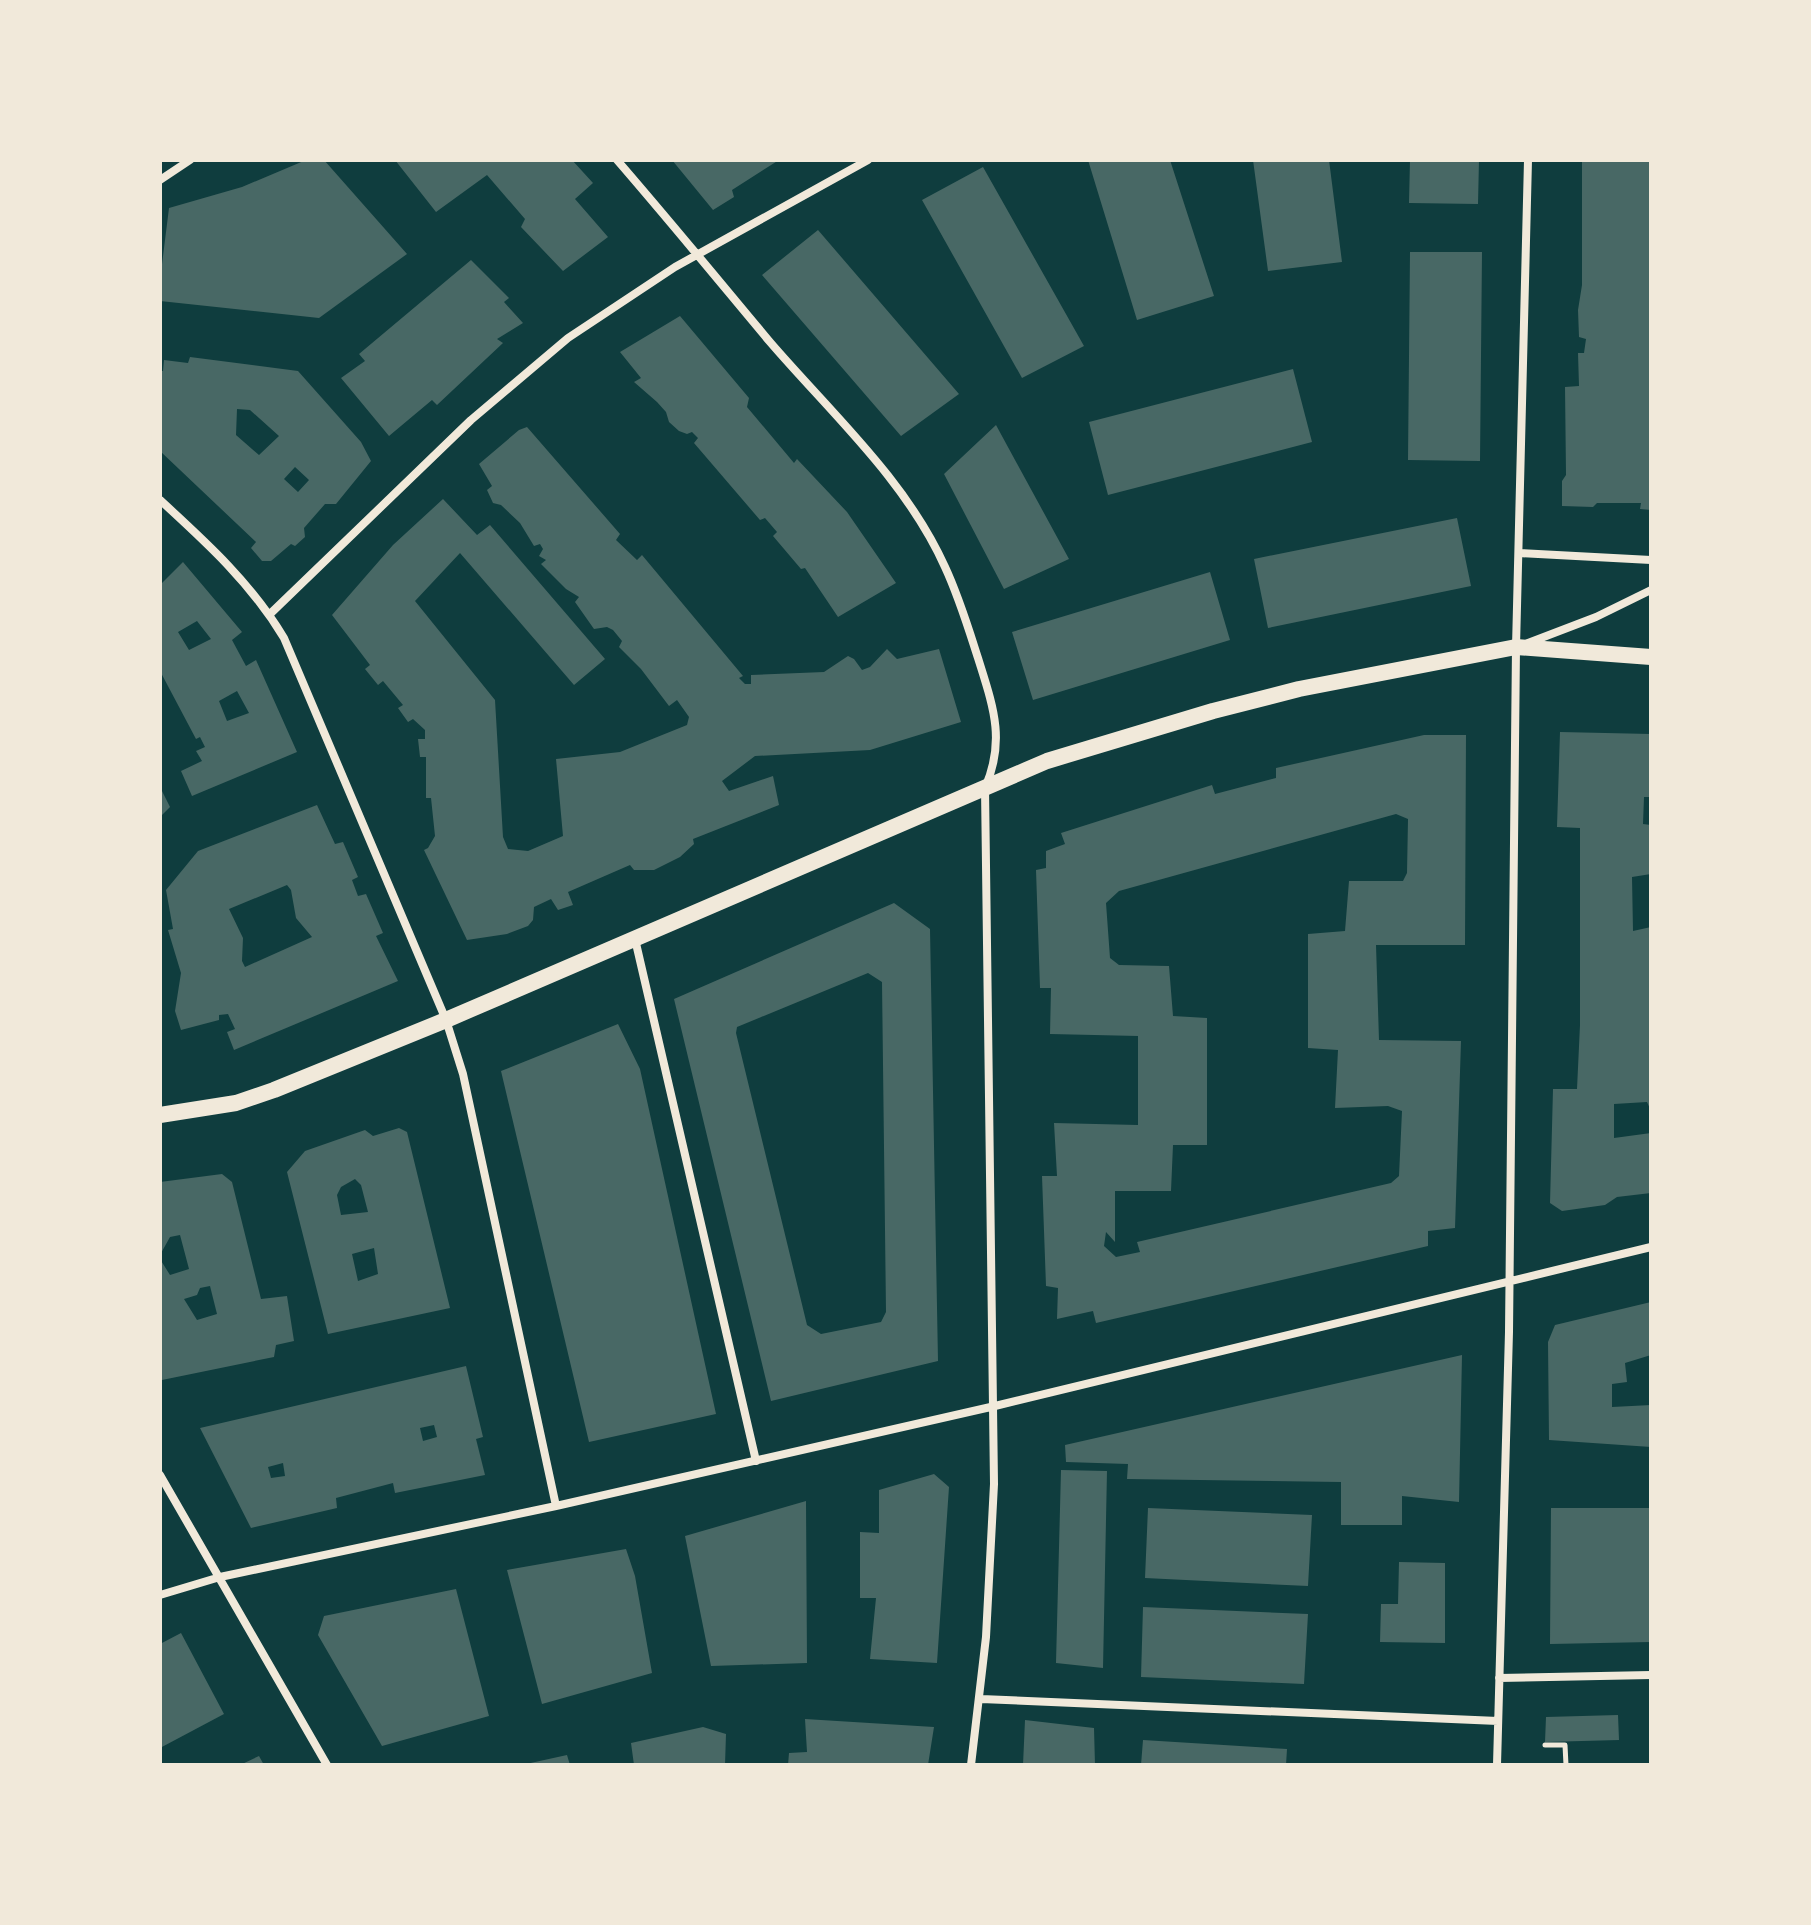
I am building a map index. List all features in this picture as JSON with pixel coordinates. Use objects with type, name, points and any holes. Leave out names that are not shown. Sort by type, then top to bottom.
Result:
[{"type":"main road","points":[[160,1115],[201,1110],[257,1097],[446,1020],[1047,761],[1213,711],[1343,679],[1516,647],[1651,657]]},
{"type":"street","points":[[160,180],[190,160]]},
{"type":"street","points":[[617,160],[905,499],[944,565],[958,597],[996,727],[994,767],[985,788],[995,1406],[991,1559],[981,1699],[971,1765]]},
{"type":"street","points":[[270,614],[414,474],[538,363],[613,306],[698,254],[868,160]]},
{"type":"street","points":[[1497,1765],[1510,1281],[1516,647],[1528,160]]},
{"type":"street","points":[[160,500],[235,571],[270,614],[300,671],[446,1020],[463,1074],[556,1506]]},
{"type":"street","points":[[1519,553],[1651,560]]},
{"type":"street","points":[[1516,647],[1567,630],[1651,590]]},
{"type":"street","points":[[635,939],[756,1461]]},
{"type":"street","points":[[160,1595],[220,1577],[556,1506],[995,1406],[1651,1247]]},
{"type":"street","points":[[160,1475],[327,1765]]},
{"type":"street","points":[[1499,1678],[1651,1675]]},
{"type":"street","points":[[981,1699],[1498,1721]]},
{"type":"path","points":[[1545,1745],[1565,1745],[1566,1765]]},
{"type":"building","points":[[306,160],[324,160],[407,254],[319,318],[160,301],[169,208],[242,187]]},
{"type":"building","points":[[395,160],[572,160],[593,183],[575,199],[608,237],[563,271],[521,227],[525,219],[487,175],[436,212]]},
{"type":"building","points":[[672,160],[779,160],[732,190],[734,197],[713,210]]},
{"type":"building","points":[[1088,160],[1170,160],[1214,296],[1137,320]]},
{"type":"building","points":[[1253,160],[1329,160],[1342,262],[1268,271]]},
{"type":"building","points":[[1410,160],[1479,160],[1478,204],[1409,203]]},
{"type":"building","points":[[1582,160],[1651,160],[1651,510],[1640,509],[1641,503],[1562,506],[1562,481],[1566,475],[1565,387],[1579,386],[1578,353],[1584,353],[1586,339],[1579,337],[1578,310],[1582,285]]},
{"type":"building","points":[[983,167],[1084,346],[1022,378],[922,200]]},
{"type":"building","points":[[818,230],[959,394],[901,436],[762,275]]},
{"type":"building","points":[[1410,252],[1482,252],[1480,461],[1408,460]]},
{"type":"building","points":[[471,260],[509,298],[504,302],[523,323],[497,339],[503,343],[437,405],[432,400],[389,436],[341,378],[365,361],[359,354]]},
{"type":"building","points":[[680,316],[749,398],[747,407],[794,463],[797,459],[847,512],[896,583],[838,617],[805,568],[801,569],[773,536],[777,532],[765,518],[760,520],[694,443],[698,438],[692,432],[679,431],[669,422],[666,412],[657,402],[634,382],[641,378],[620,352]]},
{"type":"building","points":[[190,357],[298,371],[361,442],[371,461],[336,504],[325,504],[304,528],[305,537],[271,561],[262,561],[251,548],[256,542],[160,451],[160,371],[163,371],[164,360],[188,363]],"holes":[[[237,409],[250,410],[279,436],[259,455],[236,435]],[[295,467],[309,480],[298,492],[284,479]]]},
{"type":"building","points":[[1293,369],[1312,442],[1108,495],[1089,422]]},
{"type":"building","points":[[996,425],[1069,559],[1004,589],[944,474]]},
{"type":"building","points":[[527,427],[620,534],[616,540],[637,560],[642,555],[743,676],[739,678],[745,684],[751,684],[751,675],[824,672],[848,656],[862,670],[870,667],[887,649],[897,659],[939,649],[961,722],[870,750],[755,756],[722,781],[729,791],[773,776],[779,805],[693,839],[694,844],[680,857],[654,870],[634,870],[630,865],[568,892],[573,905],[558,910],[551,899],[534,907],[533,920],[528,926],[507,934],[467,940],[424,850],[435,836],[431,798],[426,798],[426,757],[420,757],[418,739],[425,739],[425,730],[413,719],[408,722],[398,708],[403,705],[383,681],[378,685],[365,669],[370,665],[332,615],[393,545],[443,499],[477,535],[490,525],[605,659],[574,685],[460,553],[415,601],[495,700],[503,837],[508,849],[528,851],[563,836],[556,759],[620,752],[687,725],[689,717],[677,700],[669,706],[641,669],[619,647],[622,641],[613,630],[607,627],[594,629],[575,602],[579,597],[566,589],[541,564],[546,560],[539,556],[543,549],[540,544],[534,546],[520,523],[501,505],[493,503],[487,490],[492,486],[479,464],[519,430]]},
{"type":"building","points":[[1457,518],[1471,586],[1268,628],[1254,559]]},
{"type":"building","points":[[183,562],[242,632],[232,640],[246,666],[256,660],[297,752],[192,796],[181,771],[202,761],[196,751],[205,747],[200,737],[196,739],[160,671],[160,585]],"holes":[[[197,621],[211,639],[189,650],[178,632]],[[237,691],[249,713],[227,721],[219,701]]]},
{"type":"building","points":[[1210,572],[1230,640],[1033,700],[1012,632]]},
{"type":"building","points":[[1560,732],[1651,734],[1651,797],[1644,797],[1643,824],[1651,825],[1651,874],[1632,877],[1633,931],[1651,927],[1651,1111],[1647,1102],[1614,1104],[1614,1138],[1651,1133],[1651,1193],[1617,1197],[1605,1205],[1562,1211],[1550,1203],[1553,1089],[1577,1089],[1580,828],[1557,827]]},
{"type":"building","points":[[1424,735],[1466,735],[1465,945],[1376,945],[1379,1040],[1461,1041],[1455,1228],[1428,1231],[1428,1246],[1096,1323],[1093,1311],[1057,1319],[1058,1288],[1046,1286],[1042,1176],[1057,1176],[1054,1123],[1138,1125],[1138,1036],[1050,1034],[1051,988],[1040,988],[1036,870],[1046,868],[1046,851],[1065,844],[1061,833],[1212,785],[1215,794],[1276,778],[1276,768]],"holes":[[[1396,814],[1408,819],[1407,873],[1403,881],[1349,881],[1345,931],[1308,934],[1308,1048],[1338,1050],[1335,1108],[1388,1106],[1402,1111],[1399,1176],[1391,1183],[1137,1242],[1140,1252],[1116,1257],[1104,1246],[1106,1232],[1115,1242],[1115,1191],[1171,1191],[1173,1145],[1207,1145],[1207,1018],[1173,1016],[1169,966],[1119,965],[1110,958],[1106,903],[1119,891]]]},
{"type":"building","points":[[160,787],[170,807],[160,817]]},
{"type":"building","points":[[317,805],[335,844],[343,842],[358,877],[352,880],[358,896],[366,894],[383,933],[376,936],[398,981],[234,1050],[227,1032],[235,1029],[228,1014],[219,1015],[219,1020],[181,1030],[175,1011],[181,973],[168,930],[173,929],[166,890],[198,851]],"holes":[[[287,885],[291,890],[296,918],[312,937],[245,967],[242,961],[243,938],[229,909]]]},
{"type":"building","points":[[894,903],[930,929],[938,1361],[771,1401],[674,999]],"holes":[[[868,973],[882,982],[886,1312],[881,1322],[821,1334],[807,1325],[737,1027]]]},
{"type":"building","points":[[618,1024],[640,1069],[716,1414],[589,1442],[501,1071]]},
{"type":"building","points":[[399,1128],[407,1132],[450,1308],[328,1334],[287,1172],[305,1151],[365,1130],[373,1136]],"holes":[[[355,1179],[361,1185],[368,1212],[341,1215],[337,1195],[341,1187]],[[374,1248],[378,1274],[358,1281],[352,1254]]]},
{"type":"building","points":[[222,1174],[232,1182],[261,1299],[287,1296],[294,1341],[276,1345],[274,1357],[162,1380],[160,1259],[170,1275],[189,1269],[180,1235],[170,1237],[160,1255],[160,1182]],"holes":[[[210,1286],[217,1314],[197,1320],[184,1299],[197,1295],[200,1288]]]},
{"type":"building","points":[[1651,1302],[1651,1355],[1625,1363],[1627,1382],[1612,1384],[1612,1407],[1651,1405],[1651,1447],[1549,1440],[1548,1342],[1555,1325]]},
{"type":"building","points":[[1462,1355],[1459,1502],[1402,1496],[1402,1525],[1341,1525],[1341,1482],[1127,1479],[1128,1464],[1066,1462],[1065,1445]]},
{"type":"building","points":[[466,1366],[483,1437],[476,1439],[485,1475],[395,1493],[393,1483],[336,1498],[337,1508],[251,1528],[200,1428]],"holes":[[[434,1425],[437,1437],[423,1441],[420,1428]],[[283,1463],[285,1476],[271,1478],[268,1467]]]},
{"type":"building","points":[[1061,1470],[1107,1471],[1103,1668],[1056,1663]]},
{"type":"building","points":[[934,1474],[949,1487],[937,1663],[870,1659],[876,1598],[860,1598],[860,1532],[879,1533],[879,1490]]},
{"type":"building","points":[[806,1501],[807,1663],[711,1666],[685,1536]]},
{"type":"building","points":[[1148,1508],[1312,1515],[1308,1586],[1145,1578]]},
{"type":"building","points":[[1551,1508],[1651,1508],[1651,1642],[1550,1644]]},
{"type":"building","points":[[626,1549],[635,1576],[652,1673],[542,1704],[507,1570]]},
{"type":"building","points":[[1399,1562],[1445,1563],[1445,1643],[1380,1642],[1381,1604],[1398,1604]]},
{"type":"building","points":[[456,1589],[489,1716],[382,1746],[318,1635],[324,1616]]},
{"type":"building","points":[[1143,1607],[1308,1614],[1304,1684],[1141,1677]]},
{"type":"building","points":[[181,1633],[224,1714],[160,1748],[160,1644]]},
{"type":"building","points":[[1618,1715],[1619,1740],[1545,1742],[1546,1717]]},
{"type":"building","points":[[805,1719],[934,1727],[928,1765],[788,1765],[789,1753],[807,1752]]},
{"type":"building","points":[[1025,1720],[1094,1728],[1095,1765],[1023,1765]]},
{"type":"building","points":[[703,1727],[726,1734],[725,1765],[634,1765],[631,1743]]},
{"type":"building","points":[[1143,1740],[1287,1749],[1286,1765],[1141,1765]]},
{"type":"building","points":[[567,1755],[570,1765],[526,1765],[526,1764]]},
{"type":"building","points":[[259,1756],[264,1765],[240,1765]]}]
